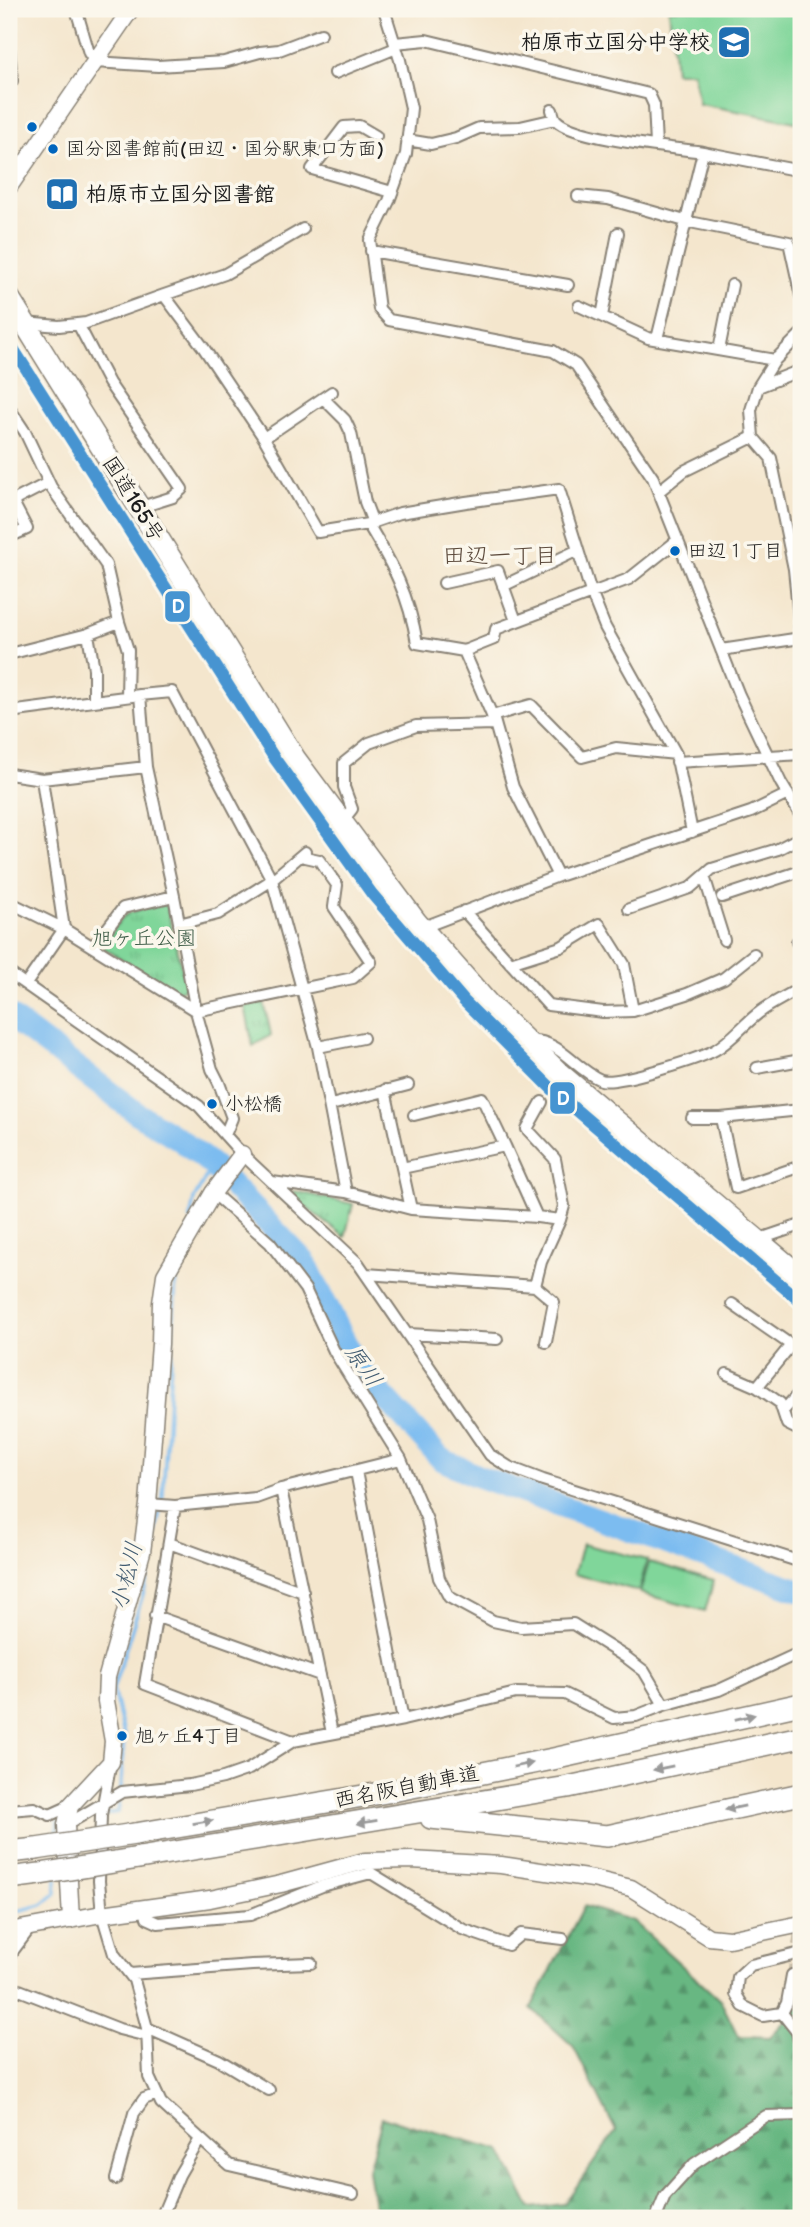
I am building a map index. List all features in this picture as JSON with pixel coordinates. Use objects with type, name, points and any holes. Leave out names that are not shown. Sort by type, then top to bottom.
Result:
[{"type":"highway","name":"国道165号","points":[[9,298],[295,759],[421,928],[488,1004],[560,1074],[801,1277]]},
{"type":"highway","name":"西名阪自動車道","points":[[9,1852],[387,1792],[553,1759],[801,1704]]},
{"type":"highway","name":"西名阪自動車道","points":[[9,1878],[568,1787],[801,1737]]},
{"type":"highway","points":[[406,1815],[607,1836],[801,1794]]},
{"type":"street","points":[[76,9],[89,53],[95,62]]},
{"type":"street","points":[[9,187],[131,9]]},
{"type":"street","points":[[384,9],[396,45],[411,108],[406,154],[393,191],[370,240],[379,309],[389,320],[553,351],[576,365],[653,478],[739,695],[801,816]]},
{"type":"street","points":[[95,62],[158,66],[224,62],[279,50],[321,34]]},
{"type":"street","points":[[335,73],[396,45],[426,40],[649,94],[654,105],[656,145]]},
{"type":"street","points":[[9,47],[12,81]]},
{"type":"street","points":[[407,140],[431,144],[456,138],[479,128],[520,127],[553,115],[595,137],[703,152],[801,171]]},
{"type":"street","points":[[376,136],[359,126],[344,127],[312,169],[393,191]]},
{"type":"street","points":[[657,339],[703,152]]},
{"type":"street","points":[[578,196],[608,199],[684,221],[789,242],[801,296]]},
{"type":"street","points":[[23,323],[59,326],[86,323],[225,274],[303,229]]},
{"type":"street","points":[[602,316],[618,233]]},
{"type":"street","points":[[371,251],[568,285]]},
{"type":"street","points":[[719,350],[733,285]]},
{"type":"street","points":[[164,295],[203,347],[264,438],[318,532],[370,523],[400,513],[559,489],[591,592],[605,627],[676,758],[692,832]]},
{"type":"street","points":[[579,306],[648,338],[775,360]]},
{"type":"street","points":[[78,324],[108,383],[182,489],[173,497],[138,508]]},
{"type":"street","points":[[721,650],[801,632],[797,568],[771,457],[753,437],[751,410],[758,387],[775,360],[801,334]]},
{"type":"street","points":[[758,387],[801,370]]},
{"type":"street","points":[[264,438],[328,395],[351,432],[370,523],[411,610],[417,643],[464,651],[494,639],[496,629],[629,579],[678,540]]},
{"type":"street","points":[[9,408],[25,432],[48,482],[106,565],[128,650],[127,695]]},
{"type":"street","points":[[659,491],[684,471],[753,437]]},
{"type":"street","points":[[9,537],[27,529],[11,503],[48,482]]},
{"type":"street","points":[[503,586],[578,551]]},
{"type":"street","points":[[444,583],[498,571],[516,621]]},
{"type":"street","points":[[9,654],[88,634],[119,622]]},
{"type":"street","points":[[88,634],[94,669],[94,700]]},
{"type":"street","points":[[464,651],[494,720],[513,787],[558,876]]},
{"type":"street","points":[[9,712],[127,695],[172,692],[272,880],[318,1047],[346,1192]]},
{"type":"street","points":[[140,695],[146,767],[196,1011],[212,1069],[232,1118],[225,1135]]},
{"type":"street","points":[[341,823],[352,809],[344,787],[344,763],[369,743],[416,726],[494,720],[531,705],[582,757],[615,748],[676,758],[801,754]]},
{"type":"street","points":[[9,774],[42,779],[146,767]]},
{"type":"street","points":[[26,984],[64,929],[42,779]]},
{"type":"street","points":[[421,928],[558,876],[751,812],[788,794]]},
{"type":"street","points":[[628,909],[690,888],[712,869],[778,849],[801,837]]},
{"type":"street","points":[[9,902],[64,929],[196,1011],[353,978],[371,962],[334,907],[337,885],[318,860],[303,854],[272,880],[218,914],[179,924]]},
{"type":"street","points":[[722,897],[801,871]]},
{"type":"street","points":[[704,876],[724,940]]},
{"type":"street","points":[[93,947],[123,908],[174,896]]},
{"type":"street","points":[[464,911],[548,1005],[603,1012],[633,1011],[687,994],[724,978],[754,954]]},
{"type":"street","points":[[510,963],[561,947],[599,924],[624,964],[633,1011]]},
{"type":"street","points":[[9,973],[199,1106],[225,1135],[239,1158],[272,1182],[358,1263],[490,1455],[509,1468],[801,1562]]},
{"type":"street","points":[[526,1041],[537,1040],[552,1044],[585,1073],[606,1082],[669,1068],[716,1050],[761,1011],[801,987]]},
{"type":"street","points":[[318,1047],[363,1038]]},
{"type":"street","points":[[757,1068],[801,1060]]},
{"type":"street","points":[[331,1105],[408,1085]]},
{"type":"street","points":[[385,1090],[411,1209]]},
{"type":"street","points":[[414,1115],[482,1098],[537,1217]]},
{"type":"street","points":[[535,1286],[541,1262],[564,1206],[555,1159],[527,1129],[542,1102]]},
{"type":"street","points":[[692,1118],[721,1118],[801,1110]]},
{"type":"street","points":[[721,1118],[736,1188],[801,1166]]},
{"type":"street","points":[[402,1168],[505,1146]]},
{"type":"street","points":[[239,1158],[215,1190],[165,1275],[142,1552],[107,1677],[106,1701],[113,1741],[101,1815],[99,1881],[102,1914],[114,1954],[134,1980],[147,2032],[149,2077],[161,2103],[229,2165],[353,2194]]},
{"type":"street","points":[[272,1182],[346,1192],[411,1209],[560,1220]]},
{"type":"street","points":[[215,1190],[270,1243],[305,1289],[334,1351],[401,1459],[427,1520],[439,1578],[449,1597],[493,1621],[511,1625],[521,1627],[573,1624],[645,1671],[664,1705]]},
{"type":"street","points":[[757,1240],[801,1225]]},
{"type":"street","points":[[366,1275],[535,1286],[554,1302],[546,1342]]},
{"type":"street","points":[[732,1304],[791,1345],[757,1387]]},
{"type":"street","points":[[408,1334],[496,1339]]},
{"type":"street","points":[[727,1374],[757,1387],[780,1402],[786,1424],[801,1431]]},
{"type":"street","points":[[783,1411],[801,1391]]},
{"type":"street","points":[[148,1504],[175,1506],[256,1498],[281,1489],[401,1459]]},
{"type":"street","points":[[356,1471],[403,1720]]},
{"type":"street","points":[[281,1489],[332,1732]]},
{"type":"street","points":[[175,1506],[145,1684],[293,1741]]},
{"type":"street","points":[[169,1543],[303,1592]]},
{"type":"street","points":[[155,1616],[320,1675]]},
{"type":"street","points":[[66,1825],[122,1792],[190,1785],[223,1778],[249,1769],[293,1741],[403,1720],[516,1693],[565,1694],[614,1718],[636,1716],[664,1705],[719,1690],[801,1653]]},
{"type":"street","points":[[9,1810],[34,1808],[50,1815],[70,1806],[111,1762]]},
{"type":"street","points":[[70,1806],[66,1825],[71,1920]]},
{"type":"street","points":[[9,1931],[102,1914],[210,1899],[281,1884],[365,1861],[411,1860],[501,1865],[593,1879],[631,1888],[709,1937],[729,1939],[801,1924]]},
{"type":"street","points":[[145,1908],[147,1918],[158,1923],[250,1915],[322,1886],[371,1873],[462,1929],[508,1945],[521,1934],[563,1939]]},
{"type":"street","points":[[9,1956],[30,1928]]},
{"type":"street","points":[[792,1975],[787,2003],[782,2012],[763,2016],[750,2011],[743,2006],[736,1994],[738,1977],[751,1965],[801,1953]]},
{"type":"street","points":[[130,1975],[252,1965],[311,1964]]},
{"type":"street","points":[[9,1986],[119,2029],[147,2032],[219,2060],[269,2090]]},
{"type":"street","points":[[782,2012],[797,2032],[801,2050]]},
{"type":"street","points":[[116,2179],[134,2113],[144,2099],[157,2094]]},
{"type":"street","points":[[658,2218],[657,2213],[665,2196],[694,2164],[766,2116],[801,2115]]},
{"type":"street","points":[[161,2218],[179,2175],[200,2139]]},
{"type":"green space","name":"柏原市立国分中学校","points":[[669,9],[801,9],[801,123],[699,104],[693,72],[675,72]]},
{"type":"green space","name":"旭ヶ丘公園","points":[[166,904],[186,986],[177,993],[105,949],[104,944],[117,924],[128,914]]},
{"type":"green space","points":[[264,1002],[271,1035],[253,1046],[245,1006]]},
{"type":"green space","points":[[294,1191],[353,1204],[345,1237],[291,1196]]},
{"type":"green space","points":[[582,1544],[647,1560],[639,1591],[574,1574]]},
{"type":"green space","points":[[649,1562],[714,1580],[705,1611],[640,1593]]},
{"type":"green space","points":[[584,1906],[633,1921],[721,2001],[738,2036],[770,2037],[792,2014],[801,1998],[801,2218],[376,2218],[368,2170],[382,2117],[501,2150],[530,2208],[564,2204],[616,2131],[573,2046],[531,2008]]},
{"type":"waterway","name":"原川","points":[[9,1016],[138,1114],[179,1139],[212,1165],[305,1262],[358,1368],[441,1459],[477,1476],[801,1591]]},
{"type":"waterway","name":"小松川","points":[[190,1219],[194,1199],[212,1165]]},
{"type":"waterway","name":"小松川","points":[[121,1790],[124,1735],[113,1689],[145,1588],[163,1495],[176,1279],[180,1264]]},
{"type":"waterway","name":"小松川","points":[[89,1817],[118,1812],[120,1797]]},
{"type":"waterway","name":"小松川","points":[[57,1838],[57,1822],[60,1821]]},
{"type":"waterway","name":"小松川","points":[[9,1913],[42,1905],[56,1893],[56,1878]]},
{"type":"tunnel","points":[[792,1975],[801,1920]]},
{"type":"transit line","name":"D","points":[[9,342],[275,759],[372,894],[464,1001],[553,1090],[801,1302]]},
{"type":"place","name":"柏原市立国分中学校","points":[[734,42]]},
{"type":"place","name":"国分図書館前(田辺・国分駅東口方面)","points":[[53,149]]},
{"type":"place","name":"柏原市立国分図書館","points":[[62,194]]},
{"type":"place","name":"田辺１丁目","points":[[675,551]]},
{"type":"place","name":"小松橋","points":[[212,1104]]},
{"type":"place","name":"旭ヶ丘4丁目","points":[[122,1736]]},
{"type":"district","name":"田辺一丁目","points":[[500,556]]}]
